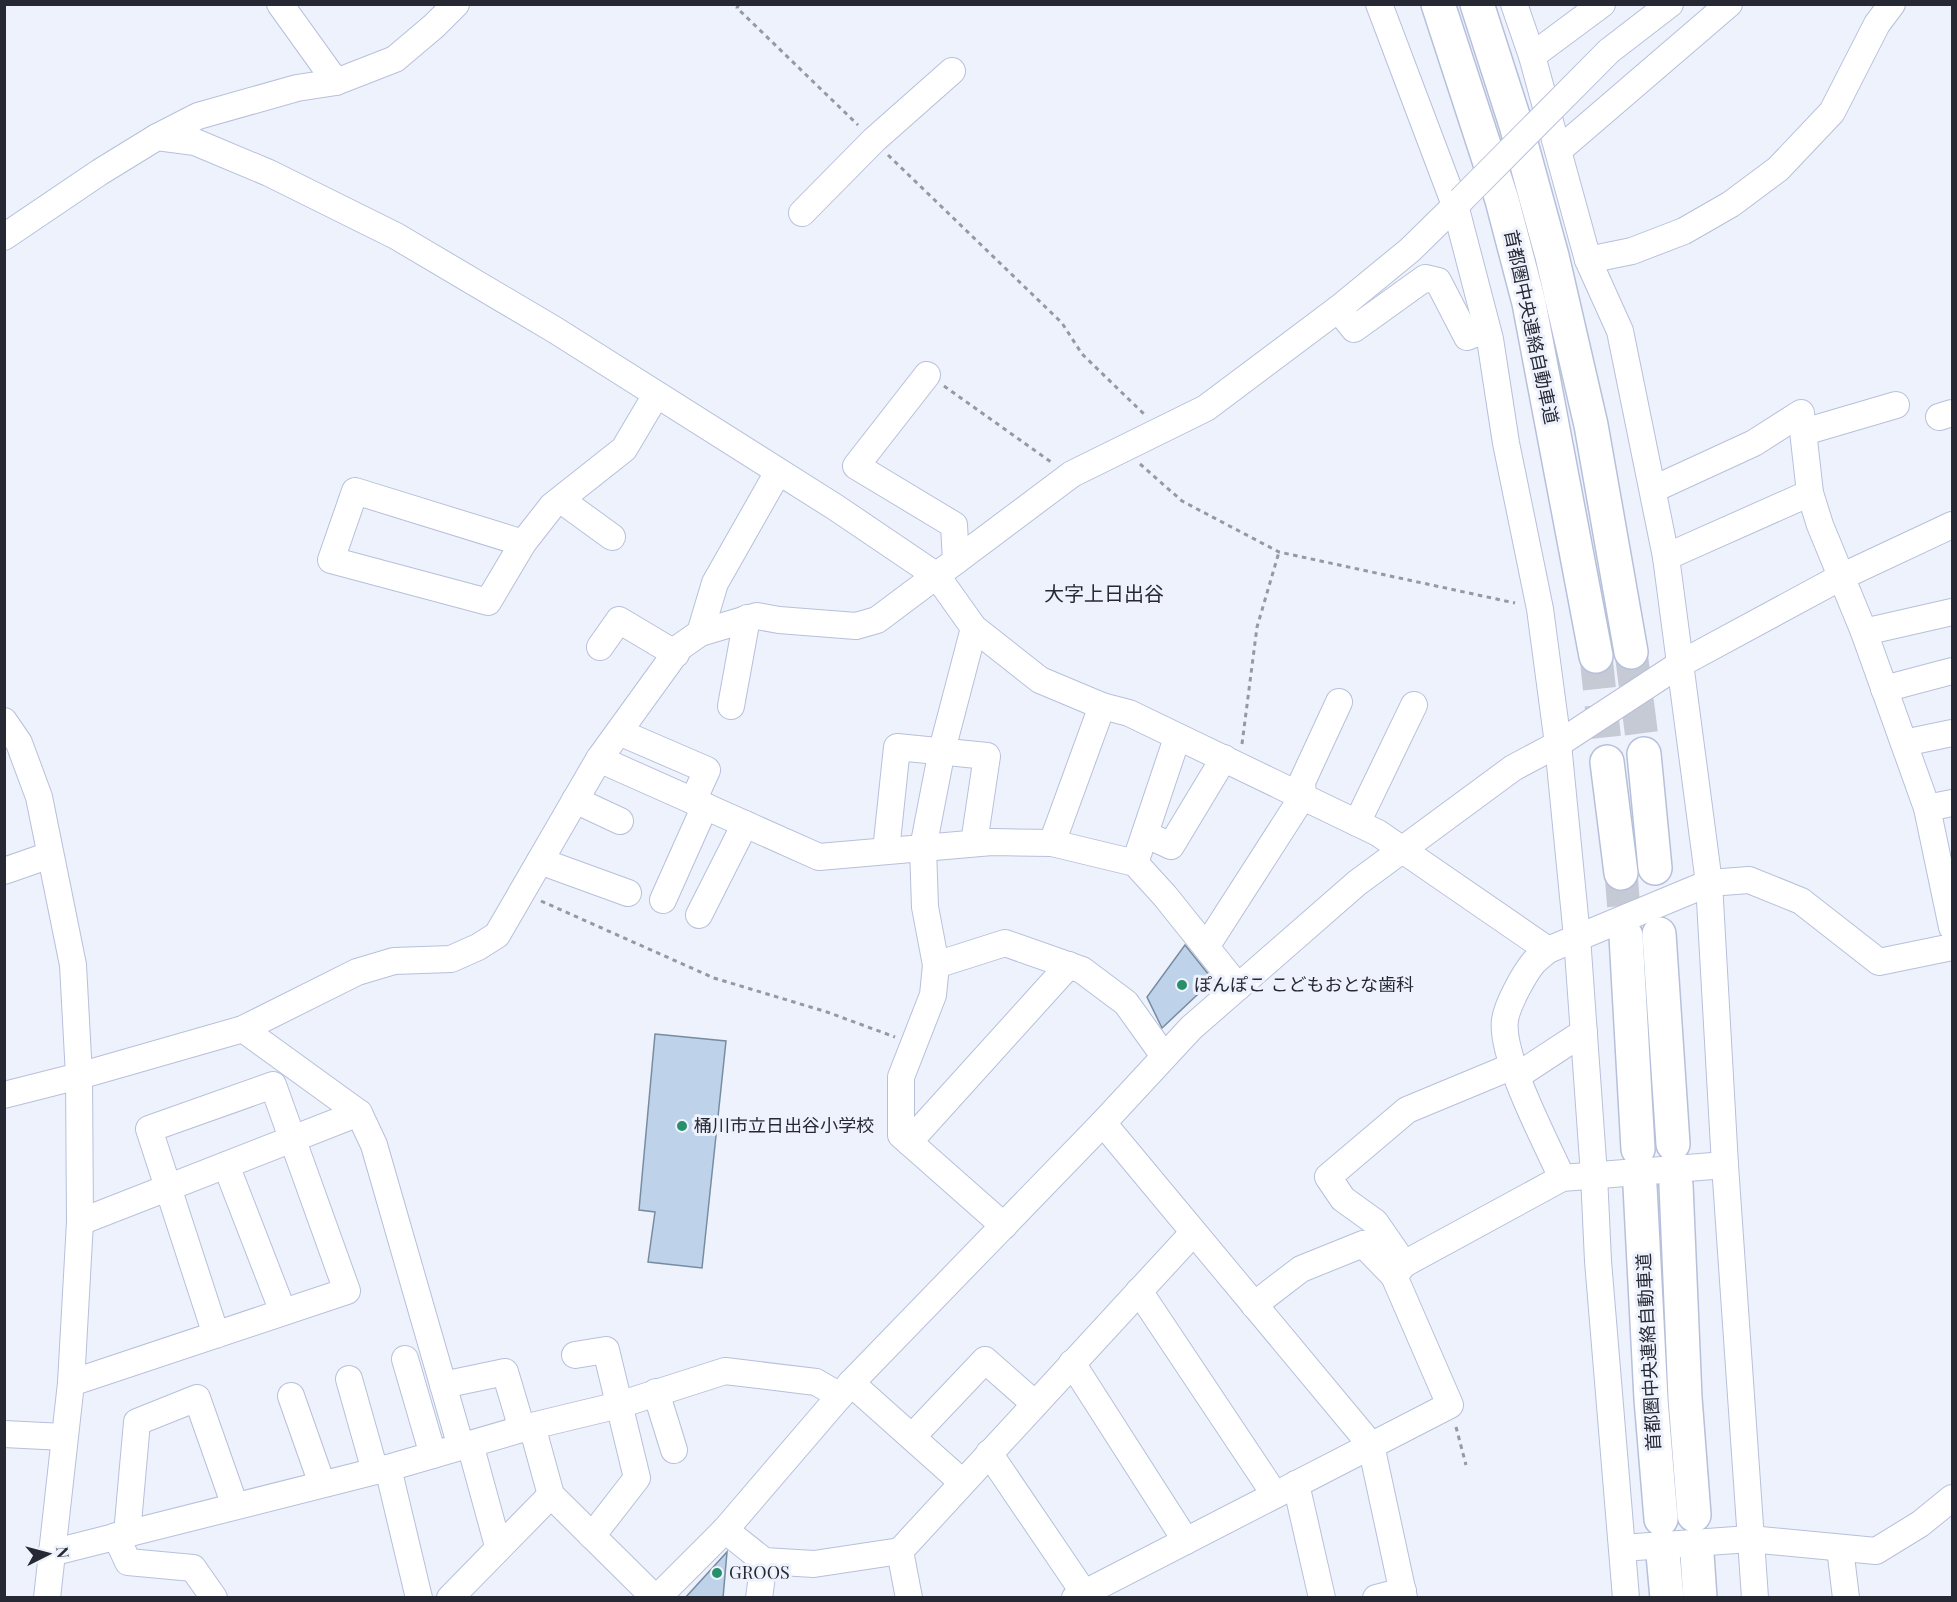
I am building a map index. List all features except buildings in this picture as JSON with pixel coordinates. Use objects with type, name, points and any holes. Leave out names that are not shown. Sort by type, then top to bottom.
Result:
[{"type":"highway","name":"首都圏中央連絡自動車道","points":[[1438,4],[1502,200],[1529,303],[1596,656]]},
{"type":"highway","name":"首都圏中央連絡自動車道","points":[[1477,4],[1516,124],[1552,256],[1590,425],[1631,652]]},
{"type":"highway","points":[[1644,754],[1655,868]]},
{"type":"highway","points":[[1607,762],[1621,873]]},
{"type":"highway","points":[[1659,934],[1673,1144]]},
{"type":"highway","points":[[1626,936],[1638,1149]]},
{"type":"highway","name":"首都圏中央連絡自動車道","points":[[1676,1185],[1685,1398],[1694,1515]]},
{"type":"highway","name":"首都圏中央連絡自動車道","points":[[1640,1186],[1651,1399],[1661,1519]]},
{"type":"highway","points":[[1663,1554],[1667,1598]]},
{"type":"highway","points":[[1697,1554],[1700,1598]]},
{"type":"street","points":[[280,4],[336,82]]},
{"type":"street","points":[[4,237],[100,172],[157,137],[198,116],[297,88],[336,82],[395,59],[456,4]]},
{"type":"street","points":[[1379,4],[1458,202],[1487,329],[1506,443],[1540,609],[1577,937],[1598,1261],[1626,1598]]},
{"type":"street","points":[[1514,4],[1532,56],[1588,260],[1620,331],[1654,489],[1666,557],[1709,883],[1725,1165],[1755,1598]]},
{"type":"street","points":[[1532,56],[1602,4]]},
{"type":"street","points":[[4,1095],[243,1029],[357,972],[394,961],[451,959],[497,935],[599,759],[680,647],[700,633],[757,616],[856,626],[877,620],[1066,479],[1206,408],[1338,309],[1410,250],[1609,51],[1670,4]]},
{"type":"street","points":[[1559,150],[1729,4]]},
{"type":"street","points":[[1588,260],[1632,252],[1684,231],[1731,204],[1778,169],[1832,112],[1877,24],[1892,4]]},
{"type":"street","points":[[802,213],[874,140],[952,71]]},
{"type":"street","points":[[157,137],[195,142],[269,173],[396,236],[555,330],[835,507],[947,568]]},
{"type":"street","points":[[1338,309],[1354,329],[1425,278],[1438,281],[1467,337],[1487,329]]},
{"type":"street","points":[[927,375],[856,466],[954,525],[947,568],[974,628],[1040,680],[1102,705],[1129,713],[1177,738],[1378,832],[1548,950]]},
{"type":"street","points":[[523,543],[355,491],[331,560],[488,602],[523,543],[552,506],[624,449],[656,394]]},
{"type":"street","points":[[1804,432],[1896,405]]},
{"type":"street","points":[[1654,489],[1754,442],[1801,413],[1810,493],[1820,525],[1864,632],[1945,853],[1953,927]]},
{"type":"street","points":[[700,633],[716,583],[778,472]]},
{"type":"street","points":[[1666,557],[1810,493]]},
{"type":"street","points":[[561,500],[612,537]]},
{"type":"street","points":[[443,1385],[505,1372],[551,1495],[656,1598],[725,1530],[846,1390],[1103,1123],[1191,1028],[1357,883],[1513,768],[1557,744],[1680,664],[1841,577],[1953,525]]},
{"type":"street","points":[[1864,632],[1953,612]]},
{"type":"street","points":[[731,706],[747,618]]},
{"type":"street","points":[[600,647],[619,620],[676,654]]},
{"type":"street","points":[[974,628],[942,750],[923,848],[925,907],[936,965],[933,995],[901,1077],[901,1134],[1004,1226]]},
{"type":"street","points":[[1884,689],[1953,671]]},
{"type":"street","points":[[1206,947],[1303,796],[1302,782],[1339,702]]},
{"type":"street","points":[[1052,843],[1102,705]]},
{"type":"street","points":[[1357,823],[1414,705]]},
{"type":"street","points":[[4,721],[19,743],[39,797],[73,965],[79,1076],[80,1222],[71,1383],[47,1598]]},
{"type":"street","points":[[619,732],[707,770],[699,804],[663,900]]},
{"type":"street","points":[[1904,743],[1953,733]]},
{"type":"street","points":[[1135,863],[1177,738]]},
{"type":"street","points":[[886,851],[897,747],[987,756],[974,843]]},
{"type":"street","points":[[599,759],[819,857],[974,843],[1052,843],[1135,863],[1165,896],[1238,987]]},
{"type":"street","points":[[1145,834],[1171,846],[1232,762]]},
{"type":"street","points":[[576,800],[620,821]]},
{"type":"street","points":[[1927,808],[1953,803]]},
{"type":"street","points":[[699,915],[745,824]]},
{"type":"street","points":[[4,871],[50,855]]},
{"type":"street","points":[[540,861],[628,893]]},
{"type":"street","points":[[1562,1178],[1515,1071],[1506,1041],[1505,1019],[1513,998],[1533,963],[1548,950],[1709,883],[1749,880],[1801,901],[1879,962],[1953,947]]},
{"type":"street","points":[[936,965],[1005,943],[1082,970],[1126,1003],[1164,1056]]},
{"type":"street","points":[[909,1142],[1069,965]]},
{"type":"street","points":[[243,1029],[359,1113],[374,1145],[443,1385],[466,1445],[498,1546]]},
{"type":"street","points":[[989,1453],[1079,1595],[1450,1405],[1399,1270],[1375,1222],[1343,1199],[1328,1177],[1407,1110],[1515,1071],[1584,1032]]},
{"type":"street","points":[[71,1383],[216,1335],[347,1291],[273,1085],[148,1129],[216,1335]]},
{"type":"street","points":[[80,1222],[359,1113]]},
{"type":"street","points":[[1103,1123],[1371,1445],[1404,1594],[1376,1598]]},
{"type":"street","points":[[226,1165],[283,1312]]},
{"type":"street","points":[[1399,1270],[1562,1178],[1725,1165]]},
{"type":"street","points":[[725,1530],[764,1561],[814,1564],[900,1551],[1193,1233]]},
{"type":"street","points":[[1254,1305],[1301,1269],[1363,1244],[1399,1270]]},
{"type":"street","points":[[1139,1291],[1286,1489],[1322,1598]]},
{"type":"street","points":[[575,1355],[606,1350],[637,1478],[592,1536]]},
{"type":"street","points":[[405,1359],[433,1455]]},
{"type":"street","points":[[912,1437],[985,1360],[1035,1404]]},
{"type":"street","points":[[1072,1363],[1186,1541]]},
{"type":"street","points":[[51,1553],[382,1469],[619,1405],[725,1371],[816,1382],[846,1390],[912,1437],[962,1482]]},
{"type":"street","points":[[349,1379],[382,1469],[419,1598]]},
{"type":"street","points":[[656,1392],[674,1450]]},
{"type":"street","points":[[291,1396],[322,1484]]},
{"type":"street","points":[[214,1598],[194,1568],[128,1562],[122,1535],[137,1422],[197,1398],[235,1506]]},
{"type":"street","points":[[4,1434],[64,1437]]},
{"type":"street","points":[[450,1598],[498,1546],[551,1495]]},
{"type":"street","points":[[1622,1548],[1750,1539],[1876,1551],[1920,1524],[1953,1498]]},
{"type":"street","points":[[1840,1548],[1846,1598]]},
{"type":"street","points":[[900,1551],[909,1598]]},
{"type":"street","points":[[759,1598],[764,1561]]},
{"type":"path","points":[[739,4],[737,8],[1062,323],[1082,354],[1161,430]]},
{"type":"path","points":[[927,375],[1053,464],[1066,479]]},
{"type":"path","points":[[1123,449],[1182,501],[1280,552],[1540,609]]},
{"type":"path","points":[[1232,762],[1257,627],[1280,552]]},
{"type":"path","points":[[540,901],[714,978],[827,1012],[914,1044]]},
{"type":"path","points":[[1450,1405],[1466,1465]]},
{"type":"tunnel","points":[[1631,652],[1644,754]]},
{"type":"tunnel","points":[[1596,656],[1607,762]]},
{"type":"tunnel","points":[[1621,873],[1626,936]]},
{"type":"place","name":"ぽんぽこ こどもおとな歯科","points":[[1182,985]]},
{"type":"place","name":"桶川市立日出谷小学校","points":[[682,1126]]},
{"type":"place","name":"GROOS","points":[[717,1573]]},
{"type":"district","name":"大字上日出谷","points":[[1104,594]]}]
